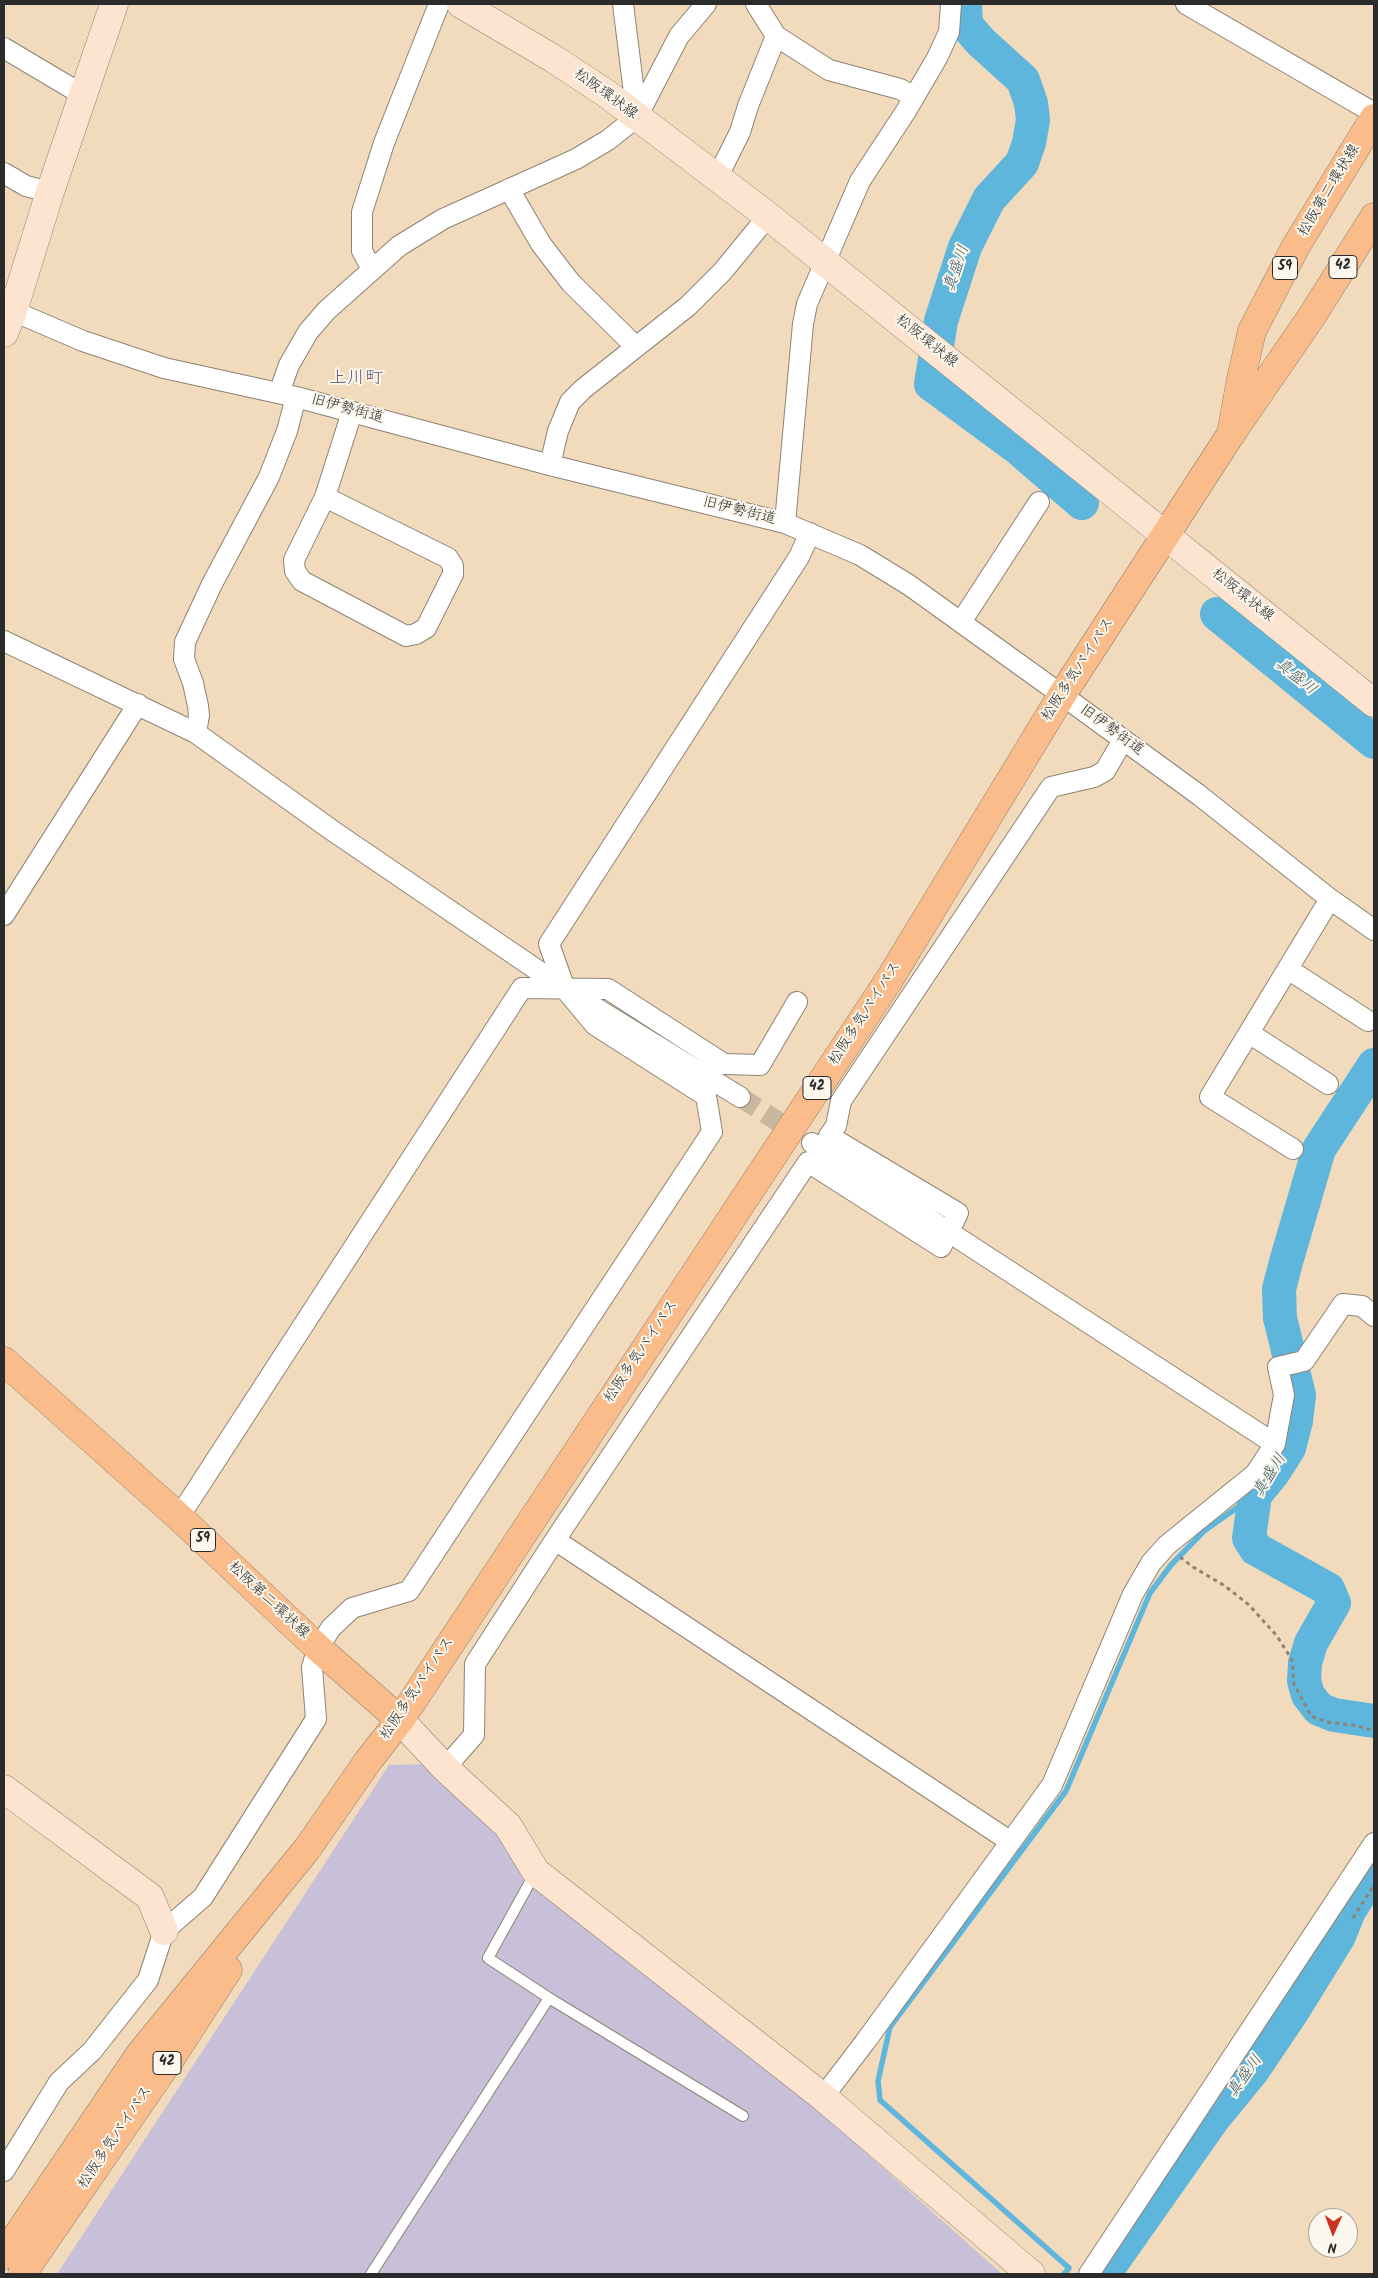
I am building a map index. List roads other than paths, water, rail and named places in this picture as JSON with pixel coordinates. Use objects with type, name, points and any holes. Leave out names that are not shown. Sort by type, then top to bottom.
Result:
[{"type":"main road","name":"松阪第二環状線","points":[[1231,434],[1240,379],[1252,332],[1296,246],[1374,118]]},
{"type":"main road","name":"松阪多気バイパス","points":[[22,2274],[175,2052],[306,1850],[368,1761],[400,1720],[889,980],[1062,695],[1231,434],[1312,316],[1374,217]]},
{"type":"main road","name":"松阪第二環状線","points":[[4,1361],[178,1517],[318,1648],[400,1720]]},
{"type":"main road","name":"松阪多気バイパス","points":[[4,2255],[140,2054],[306,1850]]},
{"type":"street","points":[[7,317],[114,4]]},
{"type":"street","points":[[372,269],[362,251],[361,236],[364,204],[384,143],[439,4]]},
{"type":"street","name":"松阪環状線","points":[[461,4],[554,58],[637,117],[768,216],[1374,703]]},
{"type":"street","points":[[623,4],[637,117]]},
{"type":"street","points":[[196,733],[199,716],[198,706],[193,683],[184,660],[185,642],[201,606],[269,477],[287,431],[289,365],[308,332],[326,311],[399,246],[443,219],[576,159],[608,140],[637,117],[679,36],[706,4]]},
{"type":"street","points":[[756,4],[776,36],[829,70],[900,90],[914,97]]},
{"type":"street","points":[[785,523],[803,324],[807,304],[860,181],[937,58],[949,32],[951,4]]},
{"type":"street","points":[[1186,4],[1374,113]]},
{"type":"street","points":[[717,178],[740,132],[748,106],[776,36]]},
{"type":"street","points":[[4,48],[83,95]]},
{"type":"street","points":[[4,173],[26,186],[50,192]]},
{"type":"street","points":[[509,190],[541,244],[571,283],[635,346]]},
{"type":"street","points":[[550,464],[558,431],[570,402],[635,346],[688,306],[723,271],[768,216]]},
{"type":"street","name":"旧伊勢街道","points":[[7,317],[123,356],[205,378],[288,395],[785,523],[860,555],[909,584],[1062,695],[1199,795],[1330,899],[1374,930]]},
{"type":"street","points":[[325,497],[448,558],[453,566],[453,574],[426,628],[416,634],[406,636],[302,581],[295,571],[294,560],[325,497],[352,412]]},
{"type":"street","points":[[961,622],[1040,502]]},
{"type":"street","points":[[4,2171],[60,2082],[92,2051],[148,1980],[164,1930],[203,1897],[316,1720],[312,1667],[318,1648],[331,1628],[352,1608],[409,1591],[712,1132],[706,1096],[594,1025],[565,989],[549,944],[799,557],[810,533]]},
{"type":"street","points":[[4,641],[196,733],[333,831],[565,989],[740,1096]]},
{"type":"street","points":[[4,915],[138,704]]},
{"type":"street","points":[[445,1768],[474,1735],[475,1664],[555,1540],[808,1162],[941,1247],[958,1213],[829,1136],[836,1126],[841,1101],[1051,787],[1094,777],[1105,771],[1123,740]]},
{"type":"street","points":[[1293,1149],[1210,1096],[1330,899]]},
{"type":"street","points":[[1288,969],[1368,1021]]},
{"type":"street","points":[[178,1517],[522,988],[608,989],[724,1064],[760,1065],[797,1002]]},
{"type":"street","points":[[1249,1033],[1328,1084]]},
{"type":"street","points":[[812,1143],[1274,1444]]},
{"type":"street","points":[[823,2098],[1052,1785],[1133,1594],[1151,1563],[1167,1545],[1255,1474],[1274,1444],[1284,1395],[1278,1367],[1304,1361],[1343,1304],[1362,1306],[1374,1316]]},
{"type":"street","points":[[555,1540],[1011,1842]]},
{"type":"street","points":[[400,1720],[445,1768],[508,1826],[536,1872],[823,2098],[1031,2274]]},
{"type":"street","points":[[4,1789],[150,1897],[164,1930]]},
{"type":"street","points":[[1089,2274],[1374,1843]]},
{"type":"lane","points":[[536,1872],[488,1958],[548,1998],[743,2116]]},
{"type":"lane","points":[[371,2274],[548,1998]]},
{"type":"waterway","name":"真盛川","points":[[965,4],[966,25],[981,42],[1023,80],[1031,103],[1033,120],[1029,143],[1022,163],[989,199],[965,247],[941,321],[931,384],[1018,448],[1082,503]]},
{"type":"waterway","name":"真盛川","points":[[1217,614],[1374,742]]},
{"type":"waterway","name":"真盛川","points":[[1374,1065],[1319,1149],[1286,1262],[1279,1289],[1280,1318],[1299,1395],[1296,1421],[1289,1448],[1273,1473],[1255,1495],[1249,1538],[1256,1549],[1328,1589],[1334,1603],[1311,1643],[1305,1663],[1304,1681],[1308,1695],[1319,1709],[1334,1715],[1374,1721]]},
{"type":"waterway","points":[[1064,2274],[1069,2268],[880,2100],[878,2081],[890,2027],[1066,1791],[1150,1593],[1171,1565],[1204,1531],[1255,1495]]},
{"type":"waterway","name":"真盛川","points":[[1104,2274],[1213,2119],[1253,2070],[1292,2012],[1339,1936],[1349,1911],[1374,1871]]},
{"type":"tunnel","points":[[740,1097],[802,1137]]},
{"type":"district","name":"上川町","points":[[356,380]]}]
